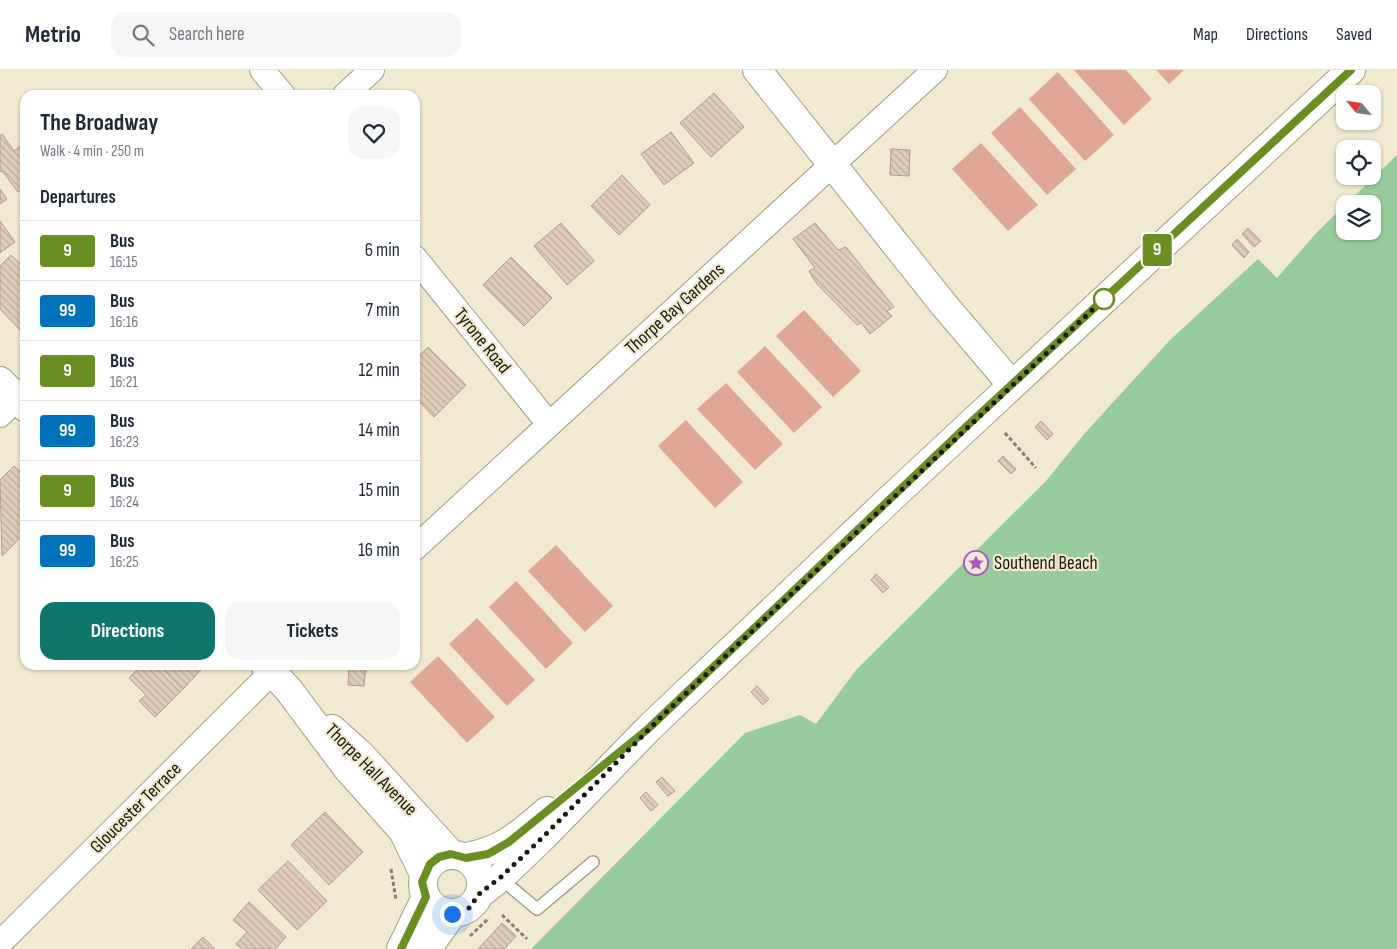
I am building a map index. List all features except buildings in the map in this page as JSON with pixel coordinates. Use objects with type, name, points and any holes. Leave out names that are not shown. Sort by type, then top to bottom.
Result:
[{"type":"main road","points":[[757,70],[944,305],[1012,385]]},
{"type":"main road","points":[[401,949],[425,886],[430,864],[439,857],[475,871],[544,836],[649,728],[1012,385],[1351,70]]},
{"type":"main road","name":"Thorpe Hall Avenue","points":[[278,674],[475,871]]},
{"type":"main road","name":"Thorpe Hall Avenue","points":[[278,674],[346,768],[403,831],[425,886]]},
{"type":"main road","points":[[425,886],[432,906],[441,911],[452,914],[469,908],[475,871],[488,854],[509,842],[649,728]]},
{"type":"main road","points":[[427,949],[452,914]]},
{"type":"street","points":[[262,70],[279,90]]},
{"type":"street","points":[[350,90],[372,70]]},
{"type":"street","name":"Thorpe Bay Gardens","points":[[420,543],[935,70]]},
{"type":"street","name":"Tyrone Road","points":[[420,264],[549,424]]},
{"type":"street","name":"Gloucester Terrace","points":[[0,943],[278,674]]},
{"type":"lane","points":[[475,871],[537,909],[593,862]]},
{"type":"path","points":[[1005,433],[1036,468]]},
{"type":"path","points":[[502,915],[527,939]]},
{"type":"shaded area","points":[[1074,70],[1126,70],[1152,99],[1124,125]]},
{"type":"shaded area","points":[[1156,70],[1184,70],[1169,84]]},
{"type":"shaded area","points":[[1058,72],[1114,135],[1085,161],[1029,99]]},
{"type":"shaded area","points":[[1020,107],[1076,169],[1047,195],[991,133]]},
{"type":"shaded area","points":[[981,143],[1038,205],[1008,231],[952,169]]},
{"type":"shaded area","points":[[1397,155],[1397,949],[531,949],[745,733],[800,715],[816,724],[856,670],[1046,481],[1085,433],[1170,340],[1258,259],[1277,278],[1318,231],[1336,214],[1336,240],[1381,240],[1381,195],[1355,195],[1366,185],[1381,185],[1381,170]]},
{"type":"shaded area","points":[[804,310],[861,371],[833,397],[776,336]]},
{"type":"shaded area","points":[[765,346],[822,407],[794,433],[737,372]]},
{"type":"shaded area","points":[[726,383],[783,444],[755,470],[697,409]]},
{"type":"shaded area","points":[[686,420],[743,482],[715,508],[658,446]]},
{"type":"shaded area","points":[[556,545],[613,606],[585,632],[528,571]]},
{"type":"shaded area","points":[[516,581],[573,643],[546,669],[489,607]]},
{"type":"shaded area","points":[[477,618],[535,680],[507,706],[449,644]]},
{"type":"shaded area","points":[[438,656],[495,717],[467,743],[410,682]]},
{"type":"bus line","name":"9","points":[[401,949],[426,897],[422,882],[430,864],[439,857],[451,854],[466,858],[488,854],[509,842],[649,728],[968,425],[1351,70]]},
{"type":"place","name":"Southend Beach","points":[[976,563]]},
{"type":"route","points":[[452,914],[469,908],[476,901],[480,893],[500,878],[544,836],[649,728],[916,474],[1106,297],[1104,299]]}]
